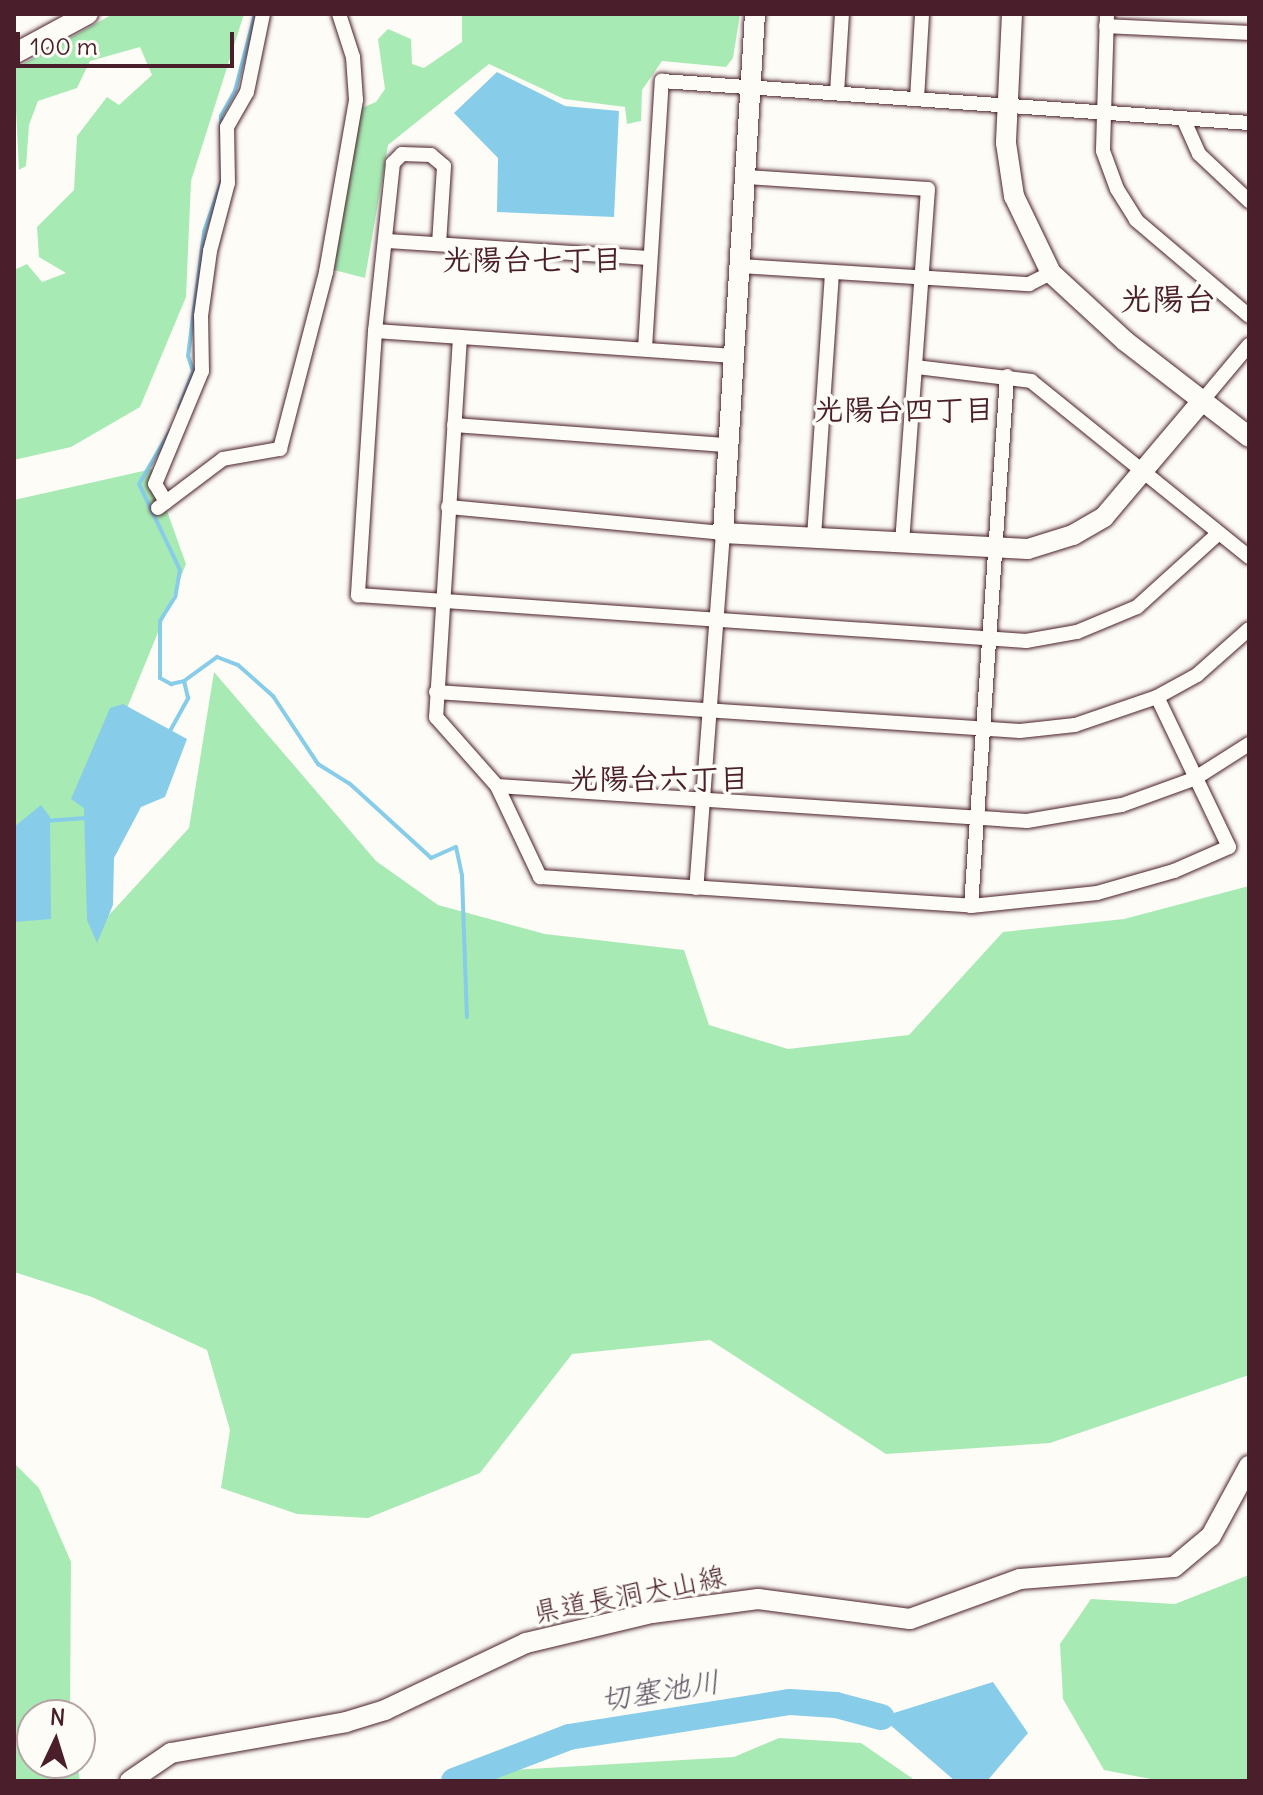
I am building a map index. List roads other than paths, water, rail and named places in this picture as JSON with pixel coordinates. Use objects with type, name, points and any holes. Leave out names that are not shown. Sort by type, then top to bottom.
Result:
[{"type":"street","points":[[14,54],[88,14]]},
{"type":"street","points":[[263,14],[247,92],[227,127],[228,183],[210,251],[201,316],[202,371],[155,484],[162,505],[223,459],[280,449],[326,272],[356,100],[353,57],[339,14]]},
{"type":"street","points":[[696,888],[723,533],[755,14]]},
{"type":"street","points":[[837,93],[842,14]]},
{"type":"street","points":[[917,99],[922,14]]},
{"type":"street","points":[[1012,14],[1006,105],[1014,196],[1051,273],[1125,341],[1249,437]]},
{"type":"street","points":[[1249,33],[1106,20],[1102,114],[1103,151],[1136,220],[1249,316]]},
{"type":"street","points":[[645,348],[662,81],[1249,123]]},
{"type":"street","points":[[1183,118],[1199,154],[1249,201]]},
{"type":"street","points":[[439,244],[444,166],[431,155],[402,154],[393,163],[375,331],[358,595],[989,642],[1026,641],[1103,623],[1174,579],[1219,533]]},
{"type":"street","points":[[746,177],[928,189],[902,543]]},
{"type":"street","points":[[387,241],[649,258]]},
{"type":"street","points":[[740,266],[1029,284],[1051,273]]},
{"type":"street","points":[[814,537],[832,273]]},
{"type":"street","points":[[375,331],[734,356]]},
{"type":"street","points":[[460,337],[436,717],[497,786],[540,877],[971,906],[1097,893],[1174,871],[1229,847],[1157,697]]},
{"type":"street","points":[[448,507],[723,533],[995,551],[1028,549],[1073,535],[1104,517],[1146,472],[1249,345]]},
{"type":"street","points":[[916,367],[1031,381],[1249,557]]},
{"type":"street","points":[[971,906],[1007,376]]},
{"type":"street","points":[[454,425],[728,445]]},
{"type":"street","points":[[436,692],[1020,731],[1075,725],[1157,697],[1197,675],[1249,629]]},
{"type":"street","points":[[497,786],[1027,821],[1087,814],[1194,779],[1249,744]]},
{"type":"street","name":"県道長洞犬山線","points":[[130,1781],[154,1761],[181,1750],[346,1722],[385,1710],[526,1643],[652,1613],[758,1599],[910,1619],[1020,1579],[1174,1567],[1205,1544],[1249,1466]]},
{"type":"water","points":[[497,72],[565,106],[619,111],[614,217],[497,212],[498,158],[454,113]]},
{"type":"water","points":[[123,704],[187,739],[165,797],[141,807],[114,858],[113,905],[97,943],[87,920],[84,808],[71,799],[110,708]]},
{"type":"water","points":[[41,805],[50,817],[51,919],[14,922],[14,827]]},
{"type":"water","points":[[993,1682],[1028,1733],[987,1781],[955,1781],[881,1717]]},
{"type":"waterway","points":[[179,408],[193,371],[188,356],[204,232],[222,180],[221,116],[235,91],[255,14]]},
{"type":"waterway","points":[[170,431],[139,484],[180,570],[175,597],[160,621],[160,678],[171,684],[184,681],[217,657],[238,665],[273,696],[318,764],[349,783],[431,858],[456,847],[462,876],[467,1017]]},
{"type":"waterway","points":[[170,731],[188,698],[184,681]]},
{"type":"waterway","points":[[44,821],[86,818]]},
{"type":"waterway","name":"切塞池川","points":[[454,1781],[569,1737],[790,1702],[836,1705],[881,1717]]},
{"type":"district","name":"光陽台七丁目","points":[[532,259]]},
{"type":"district","name":"光陽台","points":[[1168,299]]},
{"type":"district","name":"光陽台四丁目","points":[[904,409]]},
{"type":"district","name":"光陽台六丁目","points":[[659,778]]}]
